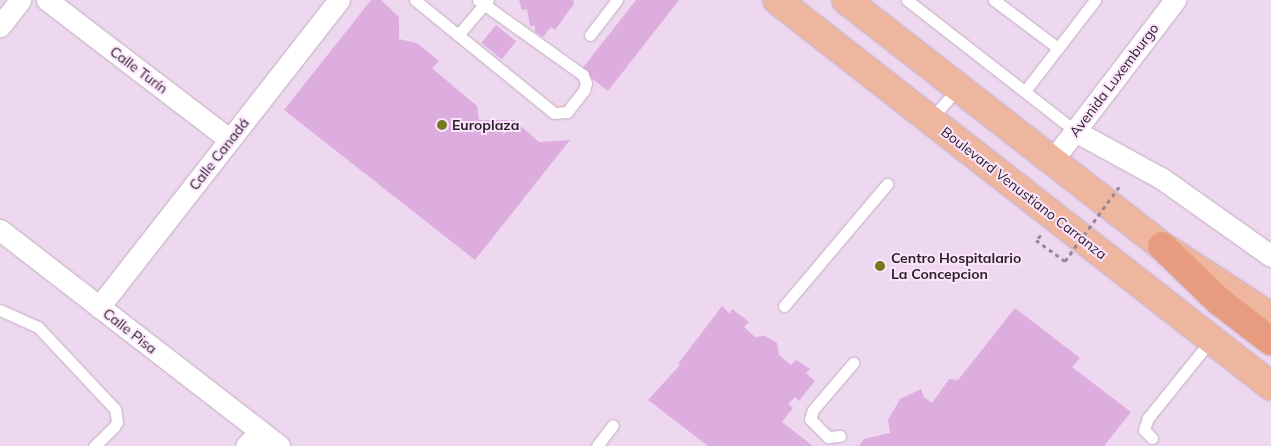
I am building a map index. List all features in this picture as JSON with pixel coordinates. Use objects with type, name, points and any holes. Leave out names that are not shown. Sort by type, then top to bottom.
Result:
[{"type":"highway","points":[[1162,246],[1218,301],[1271,341]]},
{"type":"main road","name":"Boulevard Venustiano Carranza","points":[[777,0],[1271,386]]},
{"type":"main road","points":[[846,0],[1162,246],[1271,317]]},
{"type":"street","points":[[0,26],[20,0]]},
{"type":"street","name":"Calle Turín","points":[[47,0],[230,140]]},
{"type":"street","name":"Calle Canadá","points":[[98,307],[339,0]]},
{"type":"street","name":"Avenida Luxemburgo","points":[[1052,160],[1175,0]]},
{"type":"street","points":[[1075,131],[1161,178],[1271,256]]},
{"type":"street","name":"Calle Pisa","points":[[0,230],[98,307],[253,439],[279,446]]},
{"type":"lane","points":[[415,0],[458,35],[554,113],[567,112],[584,90],[586,83],[583,75],[484,1],[458,35]]},
{"type":"lane","points":[[590,35],[617,0]]},
{"type":"lane","points":[[907,0],[1075,131]]},
{"type":"lane","points":[[994,0],[1058,48]]},
{"type":"lane","points":[[1024,91],[1091,2]]},
{"type":"lane","points":[[930,120],[958,88]]},
{"type":"lane","points":[[784,306],[887,184]]},
{"type":"lane","points":[[0,310],[38,327],[115,409],[117,422],[94,446]]},
{"type":"lane","points":[[1152,438],[1144,430],[1148,418],[1211,340]]},
{"type":"lane","points":[[840,436],[828,437],[810,419],[813,410],[853,363]]},
{"type":"lane","points":[[597,446],[613,425]]},
{"type":"path","points":[[1065,261],[1119,187]]},
{"type":"building","points":[[371,0],[381,0],[399,17],[399,39],[417,43],[439,61],[432,68],[477,106],[479,120],[514,120],[539,142],[570,140],[475,260],[284,110]]},
{"type":"building","points":[[519,0],[573,0],[574,4],[555,30],[551,27],[543,37],[535,32],[535,26],[530,26],[527,9],[522,10]]},
{"type":"building","points":[[636,0],[679,0],[608,91],[581,70]]},
{"type":"building","points":[[496,25],[516,41],[502,59],[482,43]]},
{"type":"building","points":[[722,306],[730,314],[732,309],[749,322],[744,327],[755,337],[765,336],[777,343],[779,355],[791,365],[796,360],[810,369],[806,373],[815,381],[799,401],[795,397],[788,404],[793,408],[782,422],[813,446],[708,446],[648,400],[680,365],[678,364]]},
{"type":"building","name":"Centro Hospitalario La Concepcion","points":[[1015,308],[1080,358],[1072,367],[1131,412],[1104,446],[859,446],[864,439],[890,433],[888,420],[900,399],[921,389],[924,397],[932,403],[949,379],[958,380]]},
{"type":"place","name":"Europlaza","points":[[442,125]]},
{"type":"place","name":"Centro Hospitalario La Concepcion","points":[[880,266]]}]
